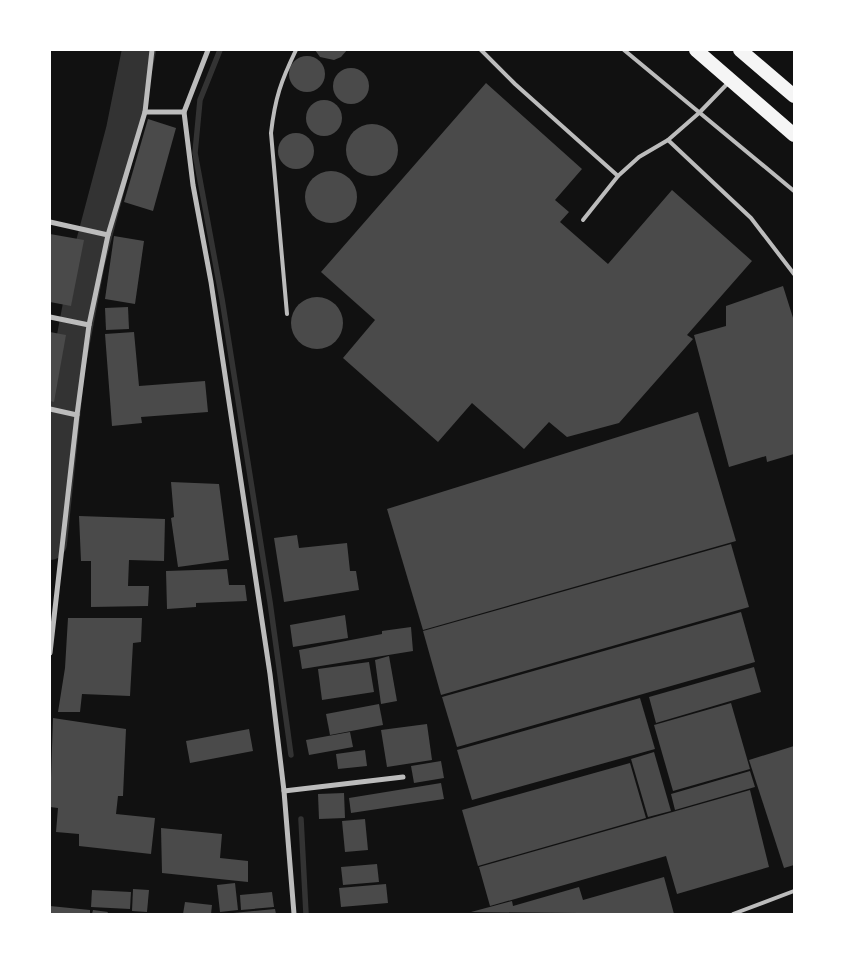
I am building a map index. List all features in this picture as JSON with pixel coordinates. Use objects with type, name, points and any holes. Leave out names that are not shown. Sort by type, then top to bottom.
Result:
[{"type":"highway","points":[[696,50],[794,135]]},
{"type":"highway","points":[[740,50],[794,96]]},
{"type":"street","points":[[50,654],[89,325],[108,235],[145,112],[152,50]]},
{"type":"street","points":[[208,50],[184,112],[193,185],[211,282],[270,674],[284,791],[294,914]]},
{"type":"street","points":[[145,112],[184,112]]},
{"type":"street","points":[[50,222],[108,235]]},
{"type":"street","points":[[50,317],[89,325]]},
{"type":"street","points":[[50,409],[77,415]]},
{"type":"street","points":[[50,589],[57,590]]},
{"type":"street","points":[[284,791],[403,778]]},
{"type":"lane","points":[[286,314],[271,133],[274,106],[280,81],[296,50]]},
{"type":"lane","points":[[481,50],[515,84],[618,176]]},
{"type":"lane","points":[[624,50],[794,191]]},
{"type":"lane","points":[[583,220],[618,176],[639,157],[668,140],[700,113],[730,80]]},
{"type":"lane","points":[[668,140],[751,218],[794,274]]},
{"type":"lane","points":[[733,914],[794,891]]},
{"type":"building","points":[[315,50],[347,50],[341,57],[334,60],[320,57]]},
{"type":"building","points":[[307,56],[314,57],[320,61],[324,67],[324,81],[320,87],[314,91],[307,92],[300,91],[294,87],[290,81],[289,74],[290,67],[294,61],[300,57]]},
{"type":"building","points":[[351,68],[358,69],[364,73],[368,79],[368,93],[364,99],[358,103],[351,104],[344,103],[338,99],[334,93],[333,86],[334,79],[338,73],[344,69]]},
{"type":"building","points":[[486,83],[582,169],[555,200],[569,212],[560,222],[608,264],[672,190],[752,261],[687,335],[693,339],[619,423],[567,437],[549,422],[524,449],[472,403],[438,442],[343,358],[375,320],[321,272]]},
{"type":"building","points":[[324,100],[331,101],[337,105],[341,111],[341,125],[337,131],[331,135],[324,136],[317,135],[311,131],[307,125],[306,118],[307,111],[311,105],[317,101]]},
{"type":"building","points":[[148,119],[176,128],[153,211],[124,202]]},
{"type":"building","points":[[372,124],[382,126],[390,132],[396,140],[398,150],[396,160],[390,168],[382,174],[372,176],[362,174],[354,168],[348,160],[346,150],[348,140],[354,132],[362,126]]},
{"type":"building","points":[[296,133],[303,134],[309,138],[313,144],[313,158],[309,164],[303,168],[296,169],[289,168],[283,164],[279,158],[278,151],[279,144],[283,138],[289,134]]},
{"type":"building","points":[[331,171],[341,173],[349,179],[355,187],[357,197],[355,207],[349,215],[341,221],[331,223],[321,221],[313,215],[307,207],[305,197],[307,187],[313,179],[321,173]]},
{"type":"building","points":[[50,234],[84,240],[71,306],[50,302]]},
{"type":"building","points":[[114,236],[144,241],[135,304],[105,299]]},
{"type":"building","points":[[783,286],[794,321],[794,454],[767,462],[766,456],[729,467],[694,335],[726,326],[726,306]]},
{"type":"building","points":[[317,297],[331,301],[339,309],[343,323],[339,337],[331,345],[317,349],[303,345],[295,337],[291,323],[295,309],[303,301]]},
{"type":"building","points":[[128,307],[129,329],[106,330],[105,308]]},
{"type":"building","points":[[50,332],[66,335],[54,402],[50,401]]},
{"type":"building","points":[[134,332],[139,386],[205,381],[208,412],[141,417],[142,423],[112,426],[105,334]]},
{"type":"building","points":[[698,412],[736,541],[423,630],[387,509]]},
{"type":"building","points":[[171,482],[219,484],[229,560],[178,567],[171,518],[174,517]]},
{"type":"building","points":[[79,516],[165,519],[164,561],[129,560],[128,586],[149,586],[148,606],[91,607],[91,561],[81,561]]},
{"type":"building","points":[[297,535],[299,548],[347,543],[350,571],[356,571],[359,590],[284,602],[274,538]]},
{"type":"building","points":[[731,544],[749,607],[441,695],[423,631]]},
{"type":"building","points":[[227,569],[229,585],[245,585],[247,601],[196,603],[196,607],[167,609],[166,571]]},
{"type":"building","points":[[741,612],[755,662],[457,747],[442,697]]},
{"type":"building","points":[[345,615],[348,638],[293,647],[290,625]]},
{"type":"building","points":[[68,618],[142,618],[141,642],[133,643],[130,696],[82,694],[80,712],[58,712],[65,668]]},
{"type":"building","points":[[411,627],[413,651],[302,669],[299,650],[382,634],[382,631]]},
{"type":"building","points":[[389,656],[397,701],[381,704],[375,660]]},
{"type":"building","points":[[369,662],[374,692],[322,700],[318,669]]},
{"type":"building","points":[[754,667],[761,692],[656,723],[649,697]]},
{"type":"building","points":[[640,698],[655,749],[472,800],[457,750]]},
{"type":"building","points":[[731,703],[750,769],[673,791],[654,725]]},
{"type":"building","points":[[379,704],[383,725],[330,735],[326,714]]},
{"type":"building","points":[[53,718],[126,729],[123,796],[118,796],[116,814],[155,818],[151,854],[79,846],[79,834],[56,832],[58,808],[50,807]]},
{"type":"building","points":[[427,724],[432,760],[387,767],[381,730]]},
{"type":"building","points":[[249,729],[253,751],[190,763],[186,741]]},
{"type":"building","points":[[350,732],[353,747],[309,755],[306,740]]},
{"type":"building","points":[[794,746],[794,865],[784,868],[749,760]]},
{"type":"building","points":[[365,750],[367,766],[338,769],[336,754]]},
{"type":"building","points":[[654,752],[671,811],[648,817],[631,759]]},
{"type":"building","points":[[441,761],[444,778],[414,783],[411,766]]},
{"type":"building","points":[[630,763],[646,818],[478,866],[462,810]]},
{"type":"building","points":[[750,771],[755,787],[675,810],[671,794]]},
{"type":"building","points":[[441,783],[444,799],[351,813],[349,798]]},
{"type":"building","points":[[750,790],[769,867],[677,894],[666,856],[490,906],[479,867]]},
{"type":"building","points":[[344,793],[345,818],[319,819],[318,794]]},
{"type":"building","points":[[365,819],[368,850],[345,852],[342,821]]},
{"type":"building","points":[[161,828],[222,834],[220,858],[248,861],[248,882],[162,873]]},
{"type":"building","points":[[377,864],[379,882],[343,885],[341,867]]},
{"type":"building","points":[[664,877],[674,914],[471,912],[512,901],[513,906],[579,887],[583,900]]},
{"type":"building","points":[[235,883],[238,910],[220,912],[217,885]]},
{"type":"building","points":[[386,884],[388,903],[341,907],[339,888]]},
{"type":"building","points":[[133,889],[149,890],[147,912],[132,911]]},
{"type":"building","points":[[92,890],[131,892],[130,909],[91,907]]},
{"type":"building","points":[[272,892],[274,907],[241,910],[240,895]]},
{"type":"building","points":[[185,902],[212,905],[211,914],[183,914]]},
{"type":"building","points":[[50,906],[90,910],[90,914],[50,914]]},
{"type":"building","points":[[275,909],[276,914],[233,914],[233,913]]},
{"type":"building","points":[[93,910],[108,912],[107,914],[92,914]]},
{"type":"waterway","points":[[50,543],[68,368],[88,262],[123,130],[139,50]]},
{"type":"waterway","points":[[220,50],[200,100],[195,153],[222,299],[270,602],[291,755]]},
{"type":"waterway","points":[[301,819],[306,914]]}]
